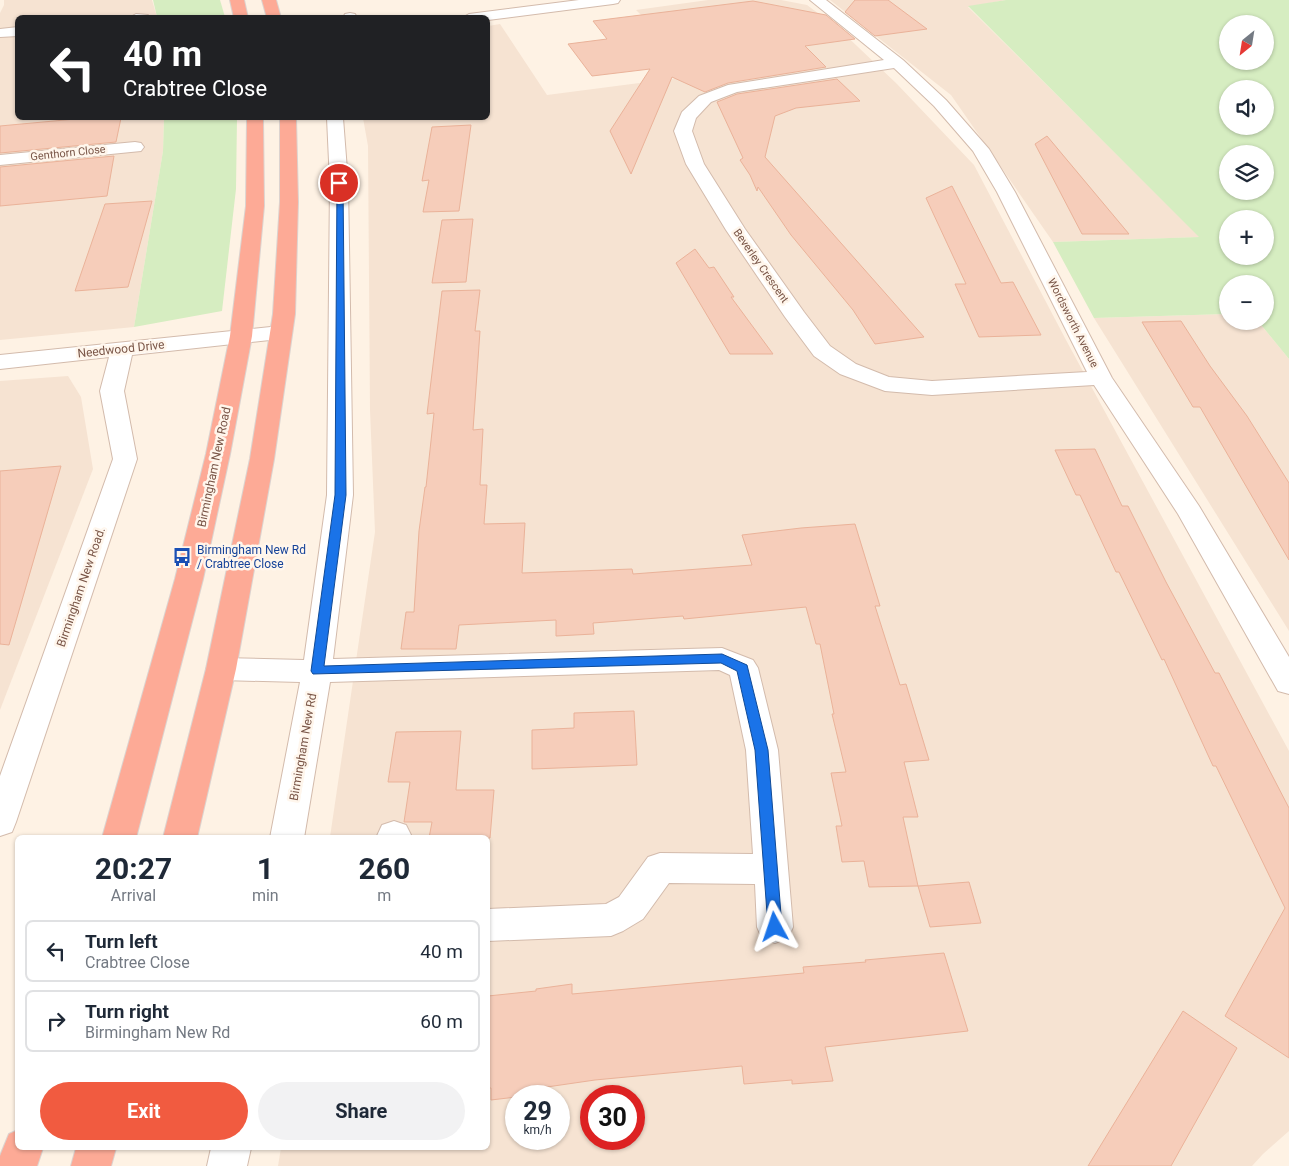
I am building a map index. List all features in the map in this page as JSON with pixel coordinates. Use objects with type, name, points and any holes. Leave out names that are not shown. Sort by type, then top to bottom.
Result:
[{"type":"highway","points":[[237,0],[240,15]]},
{"type":"highway","points":[[269,0],[273,15]]},
{"type":"highway","name":"Birmingham New Road","points":[[120,835],[189,579],[218,454],[241,336],[255,206],[255,120]]},
{"type":"highway","points":[[181,835],[221,669],[262,459],[284,314],[289,202],[288,120]]},
{"type":"highway","points":[[17,1166],[22,1150]]},
{"type":"highway","points":[[91,1166],[95,1150]]},
{"type":"street","points":[[490,15],[613,0]]},
{"type":"street","name":"Wordsworth Avenue","points":[[817,0],[897,63],[940,103],[980,149],[1006,192],[1101,378],[1190,512],[1289,683]]},
{"type":"street","points":[[0,34],[15,32]]},
{"type":"street","name":"Beverley Crescent","points":[[897,63],[734,88],[705,99],[688,116],[683,131],[695,164],[736,230],[822,351],[848,368],[885,384],[932,388],[1101,378]]},
{"type":"street","name":"Birmingham New Rd","points":[[288,835],[317,671],[340,495],[339,183],[335,120]]},
{"type":"street","name":"Genthorn Close","points":[[0,160],[137,147]]},
{"type":"street","name":"Needwood Drive","points":[[0,362],[280,333]]},
{"type":"street","name":"Birmingham New Road.","points":[[0,822],[125,459],[112,391],[122,348]]},
{"type":"street","points":[[221,669],[317,671],[722,659],[743,668],[762,750],[775,927]]},
{"type":"street","points":[[490,925],[611,920],[631,908],[660,868],[770,869]]},
{"type":"street","points":[[227,1166],[231,1150]]},
{"type":"shaded area","points":[[4,0],[152,0],[156,15],[15,15],[15,120],[164,120],[163,151],[134,327],[0,340],[0,13]]},
{"type":"shaded area","points":[[708,0],[781,0],[807,5],[838,28],[897,84],[974,165],[1066,340],[1289,751],[1289,1131],[1252,1166],[278,1166],[281,1150],[490,1150],[490,835],[330,835],[375,532],[370,410],[368,146],[363,120],[490,120],[490,26],[500,24],[547,95],[701,75],[636,10]]},
{"type":"shaded area","points":[[830,0],[1006,0],[968,7],[1200,237],[1053,242],[951,95]]},
{"type":"shaded area","points":[[1219,314],[1219,330],[1265,330],[1289,359],[1289,631],[1094,318]]},
{"type":"shaded area","points":[[68,376],[81,397],[93,469],[0,710],[0,381]]},
{"type":"green space","points":[[153,0],[220,0],[224,15],[157,15]]},
{"type":"green space","points":[[1006,0],[1289,0],[1289,359],[1265,330],[1274,330],[1274,275],[1219,275],[1219,314],[1094,318],[1053,242],[1199,237],[968,6]]},
{"type":"green space","points":[[164,120],[237,120],[236,189],[222,311],[134,327],[163,151]]},
{"type":"building","points":[[855,0],[888,0],[927,29],[875,36],[845,12]]},
{"type":"building","points":[[753,1],[826,15],[855,39],[805,46],[826,67],[728,83],[705,92],[672,77],[631,174],[610,131],[650,69],[592,76],[568,44],[607,39],[593,21]]},
{"type":"building","points":[[837,79],[860,101],[796,108],[775,116],[765,157],[924,337],[875,344],[853,310],[791,235],[758,187],[757,191],[750,175],[740,160],[743,158],[717,102],[737,94]]},
{"type":"building","points":[[64,120],[121,120],[116,142],[0,153],[0,126]]},
{"type":"building","points":[[471,125],[459,211],[423,212],[429,180],[422,181],[432,127]]},
{"type":"building","points":[[1047,136],[1129,234],[1082,234],[1035,144]]},
{"type":"building","points":[[114,156],[107,196],[0,206],[0,167]]},
{"type":"building","points":[[952,186],[1001,283],[1013,282],[1041,335],[979,337],[955,284],[966,284],[926,198]]},
{"type":"building","points":[[152,201],[128,287],[75,291],[105,204]]},
{"type":"building","points":[[473,219],[466,282],[432,283],[442,220]]},
{"type":"building","points":[[695,249],[709,268],[714,267],[734,297],[731,297],[773,354],[730,354],[676,263]]},
{"type":"building","points":[[480,290],[475,331],[480,331],[473,430],[483,429],[480,485],[487,485],[484,524],[525,523],[522,573],[632,569],[633,574],[752,565],[742,535],[855,524],[880,606],[875,606],[900,685],[906,684],[929,760],[904,762],[918,817],[903,817],[918,886],[869,887],[864,861],[842,862],[836,826],[842,826],[831,773],[846,772],[832,714],[834,714],[820,644],[816,644],[806,607],[684,619],[683,616],[593,623],[594,634],[556,636],[556,620],[459,625],[456,649],[401,649],[406,612],[414,612],[419,531],[434,413],[427,414],[442,291]]},
{"type":"building","points":[[1181,321],[1210,366],[1247,416],[1289,483],[1289,560],[1200,407],[1193,407],[1142,322]]},
{"type":"building","points":[[1095,449],[1122,506],[1128,506],[1166,582],[1215,673],[1219,673],[1289,808],[1289,1058],[1225,1016],[1285,908],[1216,766],[1213,766],[1164,659],[1162,660],[1119,572],[1116,572],[1080,495],[1076,495],[1055,450]]},
{"type":"building","points":[[61,466],[9,645],[0,644],[0,471]]},
{"type":"building","points":[[634,711],[637,765],[532,769],[532,730],[574,728],[574,713]]},
{"type":"building","points":[[461,731],[456,790],[494,790],[490,838],[490,835],[430,835],[432,822],[404,822],[410,782],[388,782],[396,732]]},
{"type":"building","points":[[969,882],[981,923],[930,927],[918,886]]},
{"type":"building","points":[[944,953],[968,1031],[825,1047],[833,1081],[792,1084],[792,1080],[744,1084],[742,1066],[561,1085],[505,1085],[505,1098],[491,1100],[490,996],[536,991],[536,989],[572,984],[572,994],[804,973],[803,967],[866,962],[865,960]]},
{"type":"building","points":[[1183,1011],[1237,1048],[1171,1166],[1088,1166]]},
{"type":"place","name":"Birmingham New Rd / Crabtree Close","points":[[182,557]]},
{"type":"route","points":[[339,183],[340,495],[317,671],[722,659],[743,668],[762,750],[775,927]]}]
